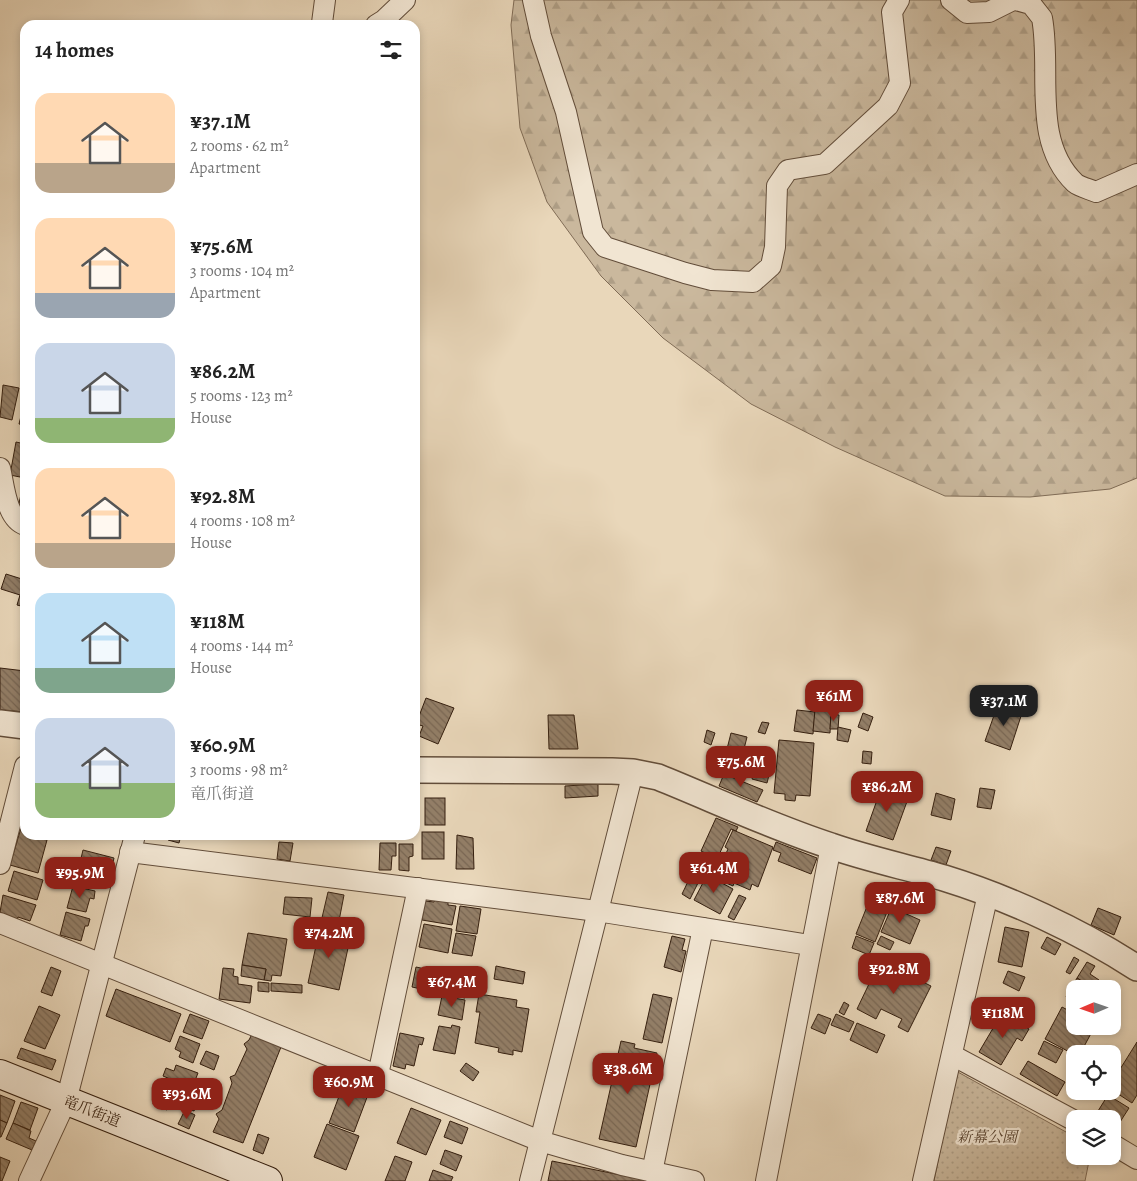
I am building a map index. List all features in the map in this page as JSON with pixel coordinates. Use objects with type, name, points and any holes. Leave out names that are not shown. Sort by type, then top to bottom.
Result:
[{"type":"main road","name":"竜爪街道","points":[[0,1074],[268,1181]]},
{"type":"street","points":[[322,20],[325,0]]},
{"type":"street","points":[[384,20],[405,0]]},
{"type":"street","points":[[533,0],[541,36],[566,112],[593,232],[605,247],[685,273],[712,280],[753,282],[770,266],[775,247],[777,186],[788,170],[825,164],[888,106],[900,83],[892,12],[900,0]]},
{"type":"street","points":[[951,0],[967,13],[989,12],[1014,0],[1031,4],[1042,18],[1048,133],[1060,165],[1076,184],[1096,192],[1137,174]]},
{"type":"street","points":[[0,468],[11,512],[20,524]]},
{"type":"street","points":[[0,724],[20,726]]},
{"type":"street","points":[[420,770],[633,772],[658,777],[831,846],[946,879],[988,894],[1116,954],[1137,968]]},
{"type":"street","points":[[530,1181],[633,772]]},
{"type":"street","points":[[0,864],[20,786]]},
{"type":"street","points":[[29,1181],[66,1101],[133,844],[418,888],[597,911],[810,945]]},
{"type":"street","points":[[766,1181],[810,945],[831,846]]},
{"type":"street","points":[[378,1075],[418,888]]},
{"type":"street","points":[[923,1181],[988,894]]},
{"type":"street","points":[[0,923],[540,1141],[652,1172],[694,1181]]},
{"type":"street","points":[[652,1172],[703,928]]},
{"type":"street","points":[[952,1055],[1066,1116]]},
{"type":"street","points":[[1121,1149],[1137,1159]]},
{"type":"green space","points":[[514,0],[1137,0],[1137,478],[1110,489],[1030,497],[945,496],[835,447],[751,404],[663,338],[601,276],[547,202],[520,128],[511,25]]},
{"type":"green space","name":"新幕公園","points":[[956,1071],[1066,1132],[1066,1165],[1088,1165],[1085,1181],[934,1181]]},
{"type":"building","points":[[3,385],[19,388],[12,420],[0,417]]},
{"type":"building","points":[[16,442],[20,443],[20,477],[10,475]]},
{"type":"building","points":[[6,574],[20,578],[20,595],[1,589]]},
{"type":"building","points":[[20,595],[20,606],[17,605]]},
{"type":"building","points":[[0,668],[20,670],[20,712],[0,710]]},
{"type":"building","points":[[426,698],[454,708],[438,744],[420,736],[423,726],[420,725],[420,714]]},
{"type":"building","points":[[998,704],[1022,713],[1010,750],[985,741]]},
{"type":"building","points":[[797,710],[815,712],[813,734],[794,731]]},
{"type":"building","points":[[815,710],[831,712],[830,733],[813,731]]},
{"type":"building","points":[[863,713],[873,717],[868,731],[858,727]]},
{"type":"building","points":[[831,714],[839,715],[838,729],[830,729]]},
{"type":"building","points":[[548,715],[574,715],[578,749],[549,749]]},
{"type":"building","points":[[762,722],[769,723],[765,734],[758,732]]},
{"type":"building","points":[[838,727],[851,730],[848,742],[837,740]]},
{"type":"building","points":[[707,730],[715,733],[711,745],[704,742]]},
{"type":"building","points":[[731,733],[747,737],[738,773],[722,769]]},
{"type":"building","points":[[779,740],[814,743],[810,796],[796,795],[795,801],[785,800],[785,794],[774,793]]},
{"type":"building","points":[[863,751],[872,752],[871,764],[862,763]]},
{"type":"building","points":[[755,767],[770,771],[767,783],[752,779]]},
{"type":"building","points":[[724,774],[763,790],[757,802],[719,786]]},
{"type":"building","points":[[598,784],[598,796],[565,798],[565,786]]},
{"type":"building","points":[[882,786],[909,796],[893,840],[866,831]]},
{"type":"building","points":[[980,788],[995,790],[991,809],[977,807]]},
{"type":"building","points":[[936,793],[955,799],[951,820],[931,815]]},
{"type":"building","points":[[425,798],[445,798],[445,825],[425,825]]},
{"type":"building","points":[[716,818],[738,827],[736,831],[731,829],[717,859],[701,851]]},
{"type":"building","points":[[733,830],[773,847],[758,887],[752,884],[750,890],[734,883],[733,886],[715,878],[728,849],[725,847]]},
{"type":"building","points":[[20,831],[20,840],[47,840],[38,873],[10,865]]},
{"type":"building","points":[[422,832],[444,832],[444,859],[422,859]]},
{"type":"building","points":[[457,835],[473,838],[474,869],[456,869]]},
{"type":"building","points":[[168,840],[180,840],[179,843]]},
{"type":"building","points":[[279,842],[293,843],[290,861],[277,859]]},
{"type":"building","points":[[776,842],[817,858],[811,874],[778,861],[781,853],[773,850]]},
{"type":"building","points":[[380,843],[396,843],[396,856],[392,856],[391,870],[379,870]]},
{"type":"building","points":[[399,844],[413,844],[413,856],[409,857],[409,871],[399,870]]},
{"type":"building","points":[[936,847],[951,851],[946,865],[931,860]]},
{"type":"building","points":[[83,850],[114,858],[107,887],[76,879]]},
{"type":"building","points":[[697,863],[706,867],[690,899],[682,894]]},
{"type":"building","points":[[14,871],[43,880],[37,900],[8,891]]},
{"type":"building","points":[[707,875],[733,889],[720,914],[694,900]]},
{"type":"building","points":[[73,886],[95,891],[94,899],[90,898],[86,912],[67,908]]},
{"type":"building","points":[[328,892],[344,895],[338,926],[321,922]]},
{"type":"building","points":[[3,895],[36,905],[30,921],[18,917],[17,921],[0,912]]},
{"type":"building","points":[[739,895],[746,898],[734,920],[728,917]]},
{"type":"building","points":[[285,897],[312,898],[310,917],[283,914]]},
{"type":"building","points":[[435,899],[448,901],[448,905],[456,906],[452,925],[422,920],[425,901],[434,902]]},
{"type":"building","points":[[870,899],[889,907],[875,942],[856,934]]},
{"type":"building","points":[[894,902],[904,906],[902,912],[920,920],[910,944],[881,932]]},
{"type":"building","points":[[460,906],[481,909],[477,934],[456,931]]},
{"type":"building","points":[[1098,908],[1121,917],[1114,935],[1091,925]]},
{"type":"building","points":[[66,912],[90,919],[88,926],[85,926],[81,941],[60,935]]},
{"type":"building","points":[[424,924],[452,929],[448,953],[419,947]]},
{"type":"building","points":[[320,927],[351,934],[339,990],[308,983]]},
{"type":"building","points":[[1005,927],[1029,932],[1022,967],[998,962]]},
{"type":"building","points":[[248,933],[287,939],[281,976],[272,975],[271,981],[264,980],[266,969],[242,965]]},
{"type":"building","points":[[456,933],[476,936],[472,956],[452,953]]},
{"type":"building","points":[[672,936],[685,939],[682,950],[686,951],[681,972],[664,967]]},
{"type":"building","points":[[856,936],[874,943],[869,955],[852,948]]},
{"type":"building","points":[[881,936],[894,942],[890,950],[877,944]]},
{"type":"building","points":[[1047,937],[1061,944],[1055,955],[1041,948]]},
{"type":"building","points":[[1074,957],[1079,960],[1070,974],[1066,972]]},
{"type":"building","points":[[880,961],[931,986],[908,1032],[898,1027],[902,1019],[881,1009],[876,1019],[857,1009]]},
{"type":"building","points":[[1087,962],[1095,966],[1090,974],[1099,980],[1080,980],[1077,978]]},
{"type":"building","points":[[242,965],[266,969],[264,980],[241,976]]},
{"type":"building","points":[[496,966],[525,972],[523,984],[494,979]]},
{"type":"building","points":[[51,967],[61,971],[52,996],[41,992]]},
{"type":"building","points":[[416,967],[444,973],[440,993],[412,987]]},
{"type":"building","points":[[223,968],[234,969],[233,976],[238,977],[238,984],[252,986],[250,1003],[219,999]]},
{"type":"building","points":[[463,970],[470,971],[465,998],[444,994],[447,975],[461,977]]},
{"type":"building","points":[[1008,971],[1025,977],[1019,991],[1003,983]]},
{"type":"building","points":[[258,982],[269,983],[269,992],[258,991]]},
{"type":"building","points":[[271,983],[302,985],[302,993],[271,991]]},
{"type":"building","points":[[116,989],[181,1014],[170,1042],[106,1016]]},
{"type":"building","points":[[479,994],[517,1000],[516,1007],[529,1009],[522,1052],[513,1050],[513,1055],[502,1053],[498,1052],[499,1048],[475,1043],[480,1012],[476,1012]]},
{"type":"building","points":[[653,994],[672,998],[662,1043],[643,1039]]},
{"type":"building","points":[[442,996],[465,1000],[462,1020],[438,1015]]},
{"type":"building","points":[[844,1002],[849,1005],[844,1015],[839,1012]]},
{"type":"building","points":[[39,1006],[60,1015],[45,1049],[24,1041]]},
{"type":"building","points":[[1062,1007],[1066,1009],[1066,1035],[1090,1035],[1085,1045],[1066,1045],[1066,1050],[1045,1039]]},
{"type":"building","points":[[1002,1013],[1029,1029],[1022,1041],[1017,1038],[1001,1065],[979,1052]]},
{"type":"building","points":[[190,1014],[209,1021],[202,1039],[183,1032]]},
{"type":"building","points":[[818,1014],[831,1019],[825,1034],[811,1028]]},
{"type":"building","points":[[836,1014],[854,1022],[849,1032],[831,1025]]},
{"type":"building","points":[[857,1023],[885,1035],[877,1053],[850,1040]]},
{"type":"building","points":[[452,1025],[460,1027],[455,1054],[433,1050],[439,1026],[451,1028]]},
{"type":"building","points":[[400,1033],[424,1038],[422,1045],[419,1044],[414,1066],[406,1064],[405,1069],[393,1066]]},
{"type":"building","points":[[252,1034],[281,1047],[243,1143],[213,1132],[219,1119],[216,1114],[222,1110],[232,1083],[230,1077],[235,1075],[247,1049],[244,1044]]},
{"type":"building","points":[[180,1036],[200,1044],[193,1063],[179,1057],[181,1052],[175,1049]]},
{"type":"building","points":[[621,1041],[635,1044],[634,1048],[657,1053],[636,1147],[599,1139]]},
{"type":"building","points":[[1044,1041],[1063,1050],[1056,1063],[1038,1054]]},
{"type":"building","points":[[1137,1042],[1137,1095],[1132,1103],[1121,1096],[1121,1068]]},
{"type":"building","points":[[21,1048],[56,1060],[52,1070],[17,1058]]},
{"type":"building","points":[[206,1051],[219,1056],[214,1070],[200,1064]]},
{"type":"building","points":[[1028,1061],[1065,1082],[1057,1096],[1020,1074]]},
{"type":"building","points":[[466,1063],[479,1072],[473,1081],[460,1071]]},
{"type":"building","points":[[176,1065],[198,1073],[192,1088],[163,1076],[166,1068],[174,1071]]},
{"type":"building","points":[[161,1083],[175,1089],[167,1110],[153,1104]]},
{"type":"building","points":[[344,1083],[369,1092],[354,1132],[329,1123]]},
{"type":"building","points":[[192,1091],[200,1095],[194,1111],[185,1107]]},
{"type":"building","points":[[0,1095],[15,1101],[7,1123],[0,1120]]},
{"type":"building","points":[[1105,1100],[1116,1100],[1129,1108],[1121,1120],[1121,1110],[1099,1110]]},
{"type":"building","points":[[21,1102],[38,1108],[30,1130],[13,1123]]},
{"type":"building","points":[[411,1108],[441,1120],[426,1155],[397,1143]]},
{"type":"building","points":[[185,1110],[195,1115],[189,1129],[178,1124]]},
{"type":"building","points":[[0,1120],[7,1123],[1,1137],[0,1137]]},
{"type":"building","points":[[450,1121],[468,1128],[462,1144],[444,1137]]},
{"type":"building","points":[[13,1123],[31,1131],[29,1138],[36,1141],[32,1150],[6,1139]]},
{"type":"building","points":[[327,1124],[359,1136],[346,1170],[314,1157]]},
{"type":"building","points":[[258,1134],[269,1138],[263,1154],[253,1150]]},
{"type":"building","points":[[445,1150],[462,1156],[456,1171],[440,1164]]},
{"type":"building","points":[[395,1156],[412,1162],[405,1181],[385,1181]]},
{"type":"building","points":[[0,1157],[10,1161],[2,1181],[0,1181]]},
{"type":"building","points":[[552,1161],[650,1181],[548,1181]]},
{"type":"building","points":[[433,1170],[453,1177],[451,1181],[429,1181]]}]
